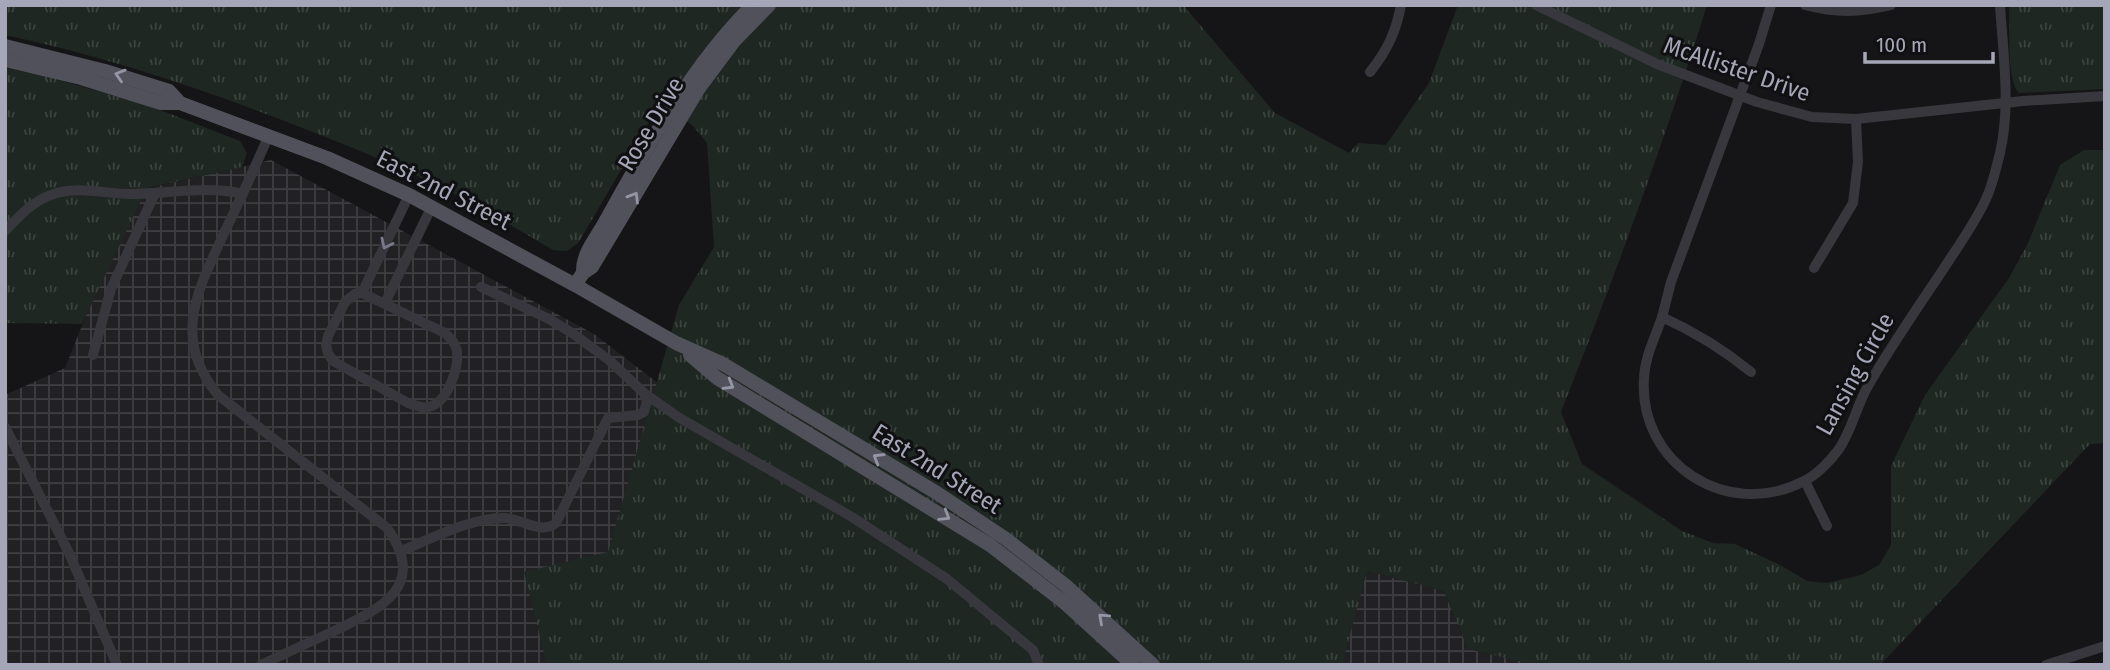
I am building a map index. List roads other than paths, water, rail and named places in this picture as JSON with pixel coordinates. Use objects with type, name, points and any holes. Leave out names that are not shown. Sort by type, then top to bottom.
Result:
[{"type":"main road","name":"Rose Drive","points":[[579,279],[582,261],[614,203],[691,79],[721,39],[753,5]]},
{"type":"main road","name":"Rose Drive","points":[[579,279],[592,267],[699,88],[734,41],[768,5]]},
{"type":"main road","name":"East 2nd Street","points":[[5,46],[169,90],[180,103]]},
{"type":"main road","name":"East 2nd Street","points":[[5,60],[81,78],[161,103],[180,103],[269,135],[409,195],[579,279],[676,343],[717,378],[990,545],[1065,603],[1133,665]]},
{"type":"main road","name":"East 2nd Street","points":[[676,343],[723,364],[937,493],[1006,539],[1065,585],[1153,665]]},
{"type":"street","points":[[1370,72],[1394,36],[1401,5]]},
{"type":"street","name":"McAllister Drive","points":[[1535,5],[1657,64],[1740,96],[1812,117],[1856,119],[2005,103],[2105,96]]},
{"type":"street","name":"Lansing Circle","points":[[1771,5],[1671,282],[1662,317],[1647,355],[1644,378],[1645,410],[1669,457],[1687,474],[1730,493],[1759,494],[1805,481],[1837,451],[1848,433],[1867,387],[1987,198],[2001,150],[2005,103],[2000,5]]},
{"type":"street","points":[[1805,5],[1836,12],[1867,11],[1891,5]]},
{"type":"street","points":[[1814,268],[1853,203],[1858,162],[1856,119]]},
{"type":"street","points":[[261,665],[384,605],[398,586],[402,562],[401,551],[387,528],[374,515],[218,395],[206,380],[199,365],[192,331],[196,296],[269,135]]},
{"type":"street","points":[[5,231],[34,204],[49,195],[66,191],[155,193],[227,190],[243,194]]},
{"type":"street","points":[[93,355],[111,289],[155,193]]},
{"type":"street","points":[[362,293],[409,195]]},
{"type":"street","points":[[384,303],[432,206]]},
{"type":"street","points":[[481,287],[572,332],[609,360],[645,393],[722,444],[852,517],[947,579],[1033,650],[1040,665]]},
{"type":"street","points":[[362,293],[384,303],[445,333],[454,341],[457,352],[454,375],[438,402],[429,407],[408,403],[340,365],[328,353],[328,336],[345,302],[355,294],[362,293]]},
{"type":"street","points":[[1662,317],[1697,332],[1751,372]]},
{"type":"street","points":[[401,551],[474,523],[492,519],[516,519],[545,528],[551,527],[556,523],[608,418],[644,412],[648,401],[645,393]]},
{"type":"street","points":[[5,427],[69,553],[117,665]]},
{"type":"street","points":[[1805,481],[1827,526]]},
{"type":"street","points":[[2046,665],[2105,646]]}]
